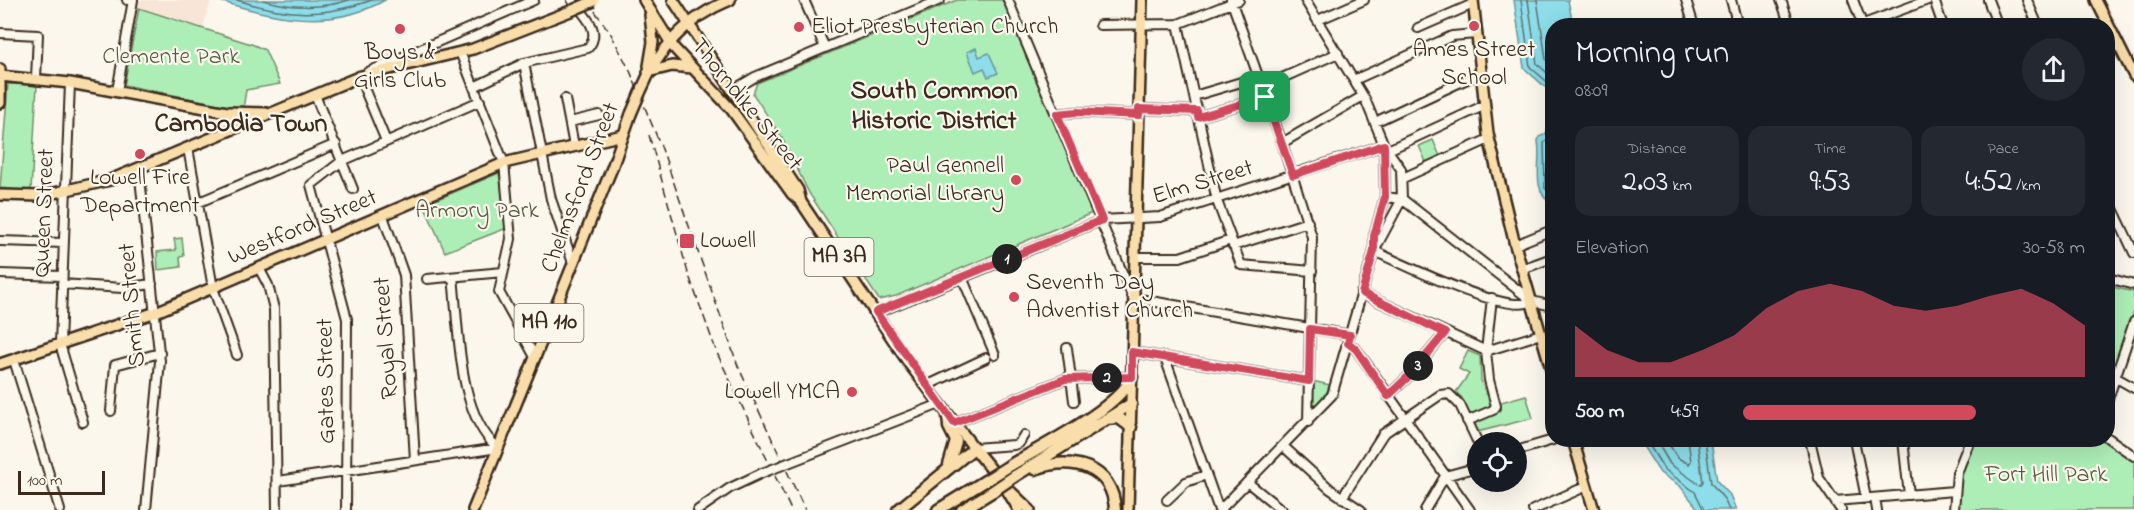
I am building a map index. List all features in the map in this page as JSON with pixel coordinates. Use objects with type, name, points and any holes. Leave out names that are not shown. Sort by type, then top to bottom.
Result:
[{"type":"highway","points":[[938,510],[1107,406],[1124,392],[1132,377]]},
{"type":"highway","points":[[962,510],[1131,404]]},
{"type":"highway","points":[[1106,419],[1119,418],[1131,428]]},
{"type":"highway","points":[[945,471],[953,456],[956,441],[949,427],[951,419]]},
{"type":"highway","points":[[898,510],[974,448]]},
{"type":"highway","points":[[1016,476],[1054,463],[1084,465],[1105,479],[1112,494],[1115,510]]},
{"type":"main road","name":"Thorndike Street","points":[[673,0],[798,190],[801,202]]},
{"type":"main road","name":"Chelmsford Street","points":[[473,510],[648,72],[670,41],[687,23],[730,0]]},
{"type":"main road","points":[[1128,510],[1142,0]]},
{"type":"main road","points":[[2096,0],[2103,18]]},
{"type":"main road","points":[[0,195],[41,196],[66,192],[139,169],[360,76],[460,52],[572,5],[595,1]]},
{"type":"main road","points":[[1473,2],[1483,106],[1489,139],[1521,269],[1545,348]]},
{"type":"main road","points":[[645,3],[653,42],[648,72],[672,66],[692,68]]},
{"type":"main road","name":"Thorndike Street","points":[[645,3],[670,41],[731,109],[792,194],[801,202],[926,386],[951,419],[1004,485],[1030,510]]},
{"type":"main road","points":[[2115,43],[2134,76]]},
{"type":"main road","points":[[0,103],[0,74],[70,83],[227,112],[272,113]]},
{"type":"main road","points":[[227,112],[234,116],[239,127]]},
{"type":"main road","name":"Westford Street","points":[[0,364],[156,312],[504,164],[541,153],[623,135]]},
{"type":"main road","points":[[1575,447],[1594,510]]},
{"type":"main road","name":"Thorndike Street","points":[[1004,485],[1019,510]]},
{"type":"street","points":[[117,91],[133,0],[127,0]]},
{"type":"street","points":[[386,141],[360,76],[534,0]]},
{"type":"street","points":[[804,0],[825,48]]},
{"type":"street","points":[[734,90],[755,77],[940,0]]},
{"type":"street","points":[[1008,0],[1133,298],[1310,329],[1349,339],[1470,510]]},
{"type":"street","points":[[1166,358],[1219,510],[1308,422],[1332,395],[1374,251],[1402,199],[1402,174],[1386,147],[1363,96],[1305,0]]},
{"type":"street","points":[[1318,20],[1364,0]]},
{"type":"street","points":[[1686,0],[1692,18]]},
{"type":"street","points":[[1731,0],[1736,18]]},
{"type":"street","points":[[1781,0],[1787,18]]},
{"type":"street","points":[[1853,0],[1859,18]]},
{"type":"street","points":[[1880,18],[1928,0]]},
{"type":"street","points":[[1934,0],[1940,18]]},
{"type":"street","points":[[1988,0],[1995,18]]},
{"type":"street","points":[[2027,0],[2034,18]]},
{"type":"street","points":[[1100,25],[1178,24],[1234,1],[1293,175],[1313,243],[1308,422]]},
{"type":"street","points":[[1418,28],[1473,2]]},
{"type":"street","points":[[474,87],[524,63],[582,51],[591,44],[594,36],[592,26],[572,5]]},
{"type":"street","points":[[1178,24],[1217,201],[1241,266],[1312,271]]},
{"type":"street","points":[[0,33],[38,35],[36,78]]},
{"type":"street","points":[[1354,80],[1452,36],[1476,33]]},
{"type":"street","points":[[460,52],[504,164],[511,239],[502,272],[500,296],[535,357]]},
{"type":"street","points":[[1262,87],[1338,53]]},
{"type":"street","points":[[524,63],[555,215],[573,263]]},
{"type":"street","points":[[1375,122],[1480,73]]},
{"type":"street","points":[[1194,96],[1258,77]]},
{"type":"street","name":"Queen Street","points":[[70,83],[60,344],[83,422]]},
{"type":"street","points":[[315,95],[353,189]]},
{"type":"street","points":[[1282,143],[1363,96]]},
{"type":"street","points":[[1057,114],[1077,112],[1198,114],[1265,97]]},
{"type":"street","points":[[565,99],[574,146]]},
{"type":"street","points":[[342,161],[480,101]]},
{"type":"street","name":"Elm Street","points":[[1102,220],[1160,217],[1217,201],[1386,147],[1483,106]]},
{"type":"street","points":[[570,122],[599,116]]},
{"type":"street","points":[[1402,174],[1489,139]]},
{"type":"street","points":[[197,203],[336,144]]},
{"type":"street","points":[[1374,251],[1374,236],[1385,197],[1386,147]]},
{"type":"street","points":[[188,148],[213,288],[237,355]]},
{"type":"street","name":"Gates Street","points":[[342,161],[310,185],[347,319],[346,510]]},
{"type":"street","points":[[1384,172],[1393,165],[1402,174]]},
{"type":"street","name":"Smith Street","points":[[139,169],[160,353],[146,510]]},
{"type":"street","points":[[1385,197],[1402,199],[1532,301],[1545,304]]},
{"type":"street","points":[[2115,213],[2134,253]]},
{"type":"street","name":"Royal Street","points":[[383,216],[404,275],[415,460]]},
{"type":"street","points":[[876,312],[1102,220]]},
{"type":"street","points":[[1135,257],[1180,257],[1308,222]]},
{"type":"street","points":[[1515,245],[1545,233]]},
{"type":"street","points":[[0,241],[63,243]]},
{"type":"street","points":[[1374,251],[1462,291],[1522,305],[1532,301]]},
{"type":"street","points":[[1521,269],[1545,260]]},
{"type":"street","points":[[259,268],[268,285],[274,309],[277,510]]},
{"type":"street","points":[[428,279],[502,272]]},
{"type":"street","points":[[0,274],[122,288],[152,284]]},
{"type":"street","points":[[453,277],[469,404],[486,438],[498,448]]},
{"type":"street","points":[[962,277],[995,355]]},
{"type":"street","points":[[2115,280],[2134,285]]},
{"type":"street","points":[[1362,293],[1486,351],[1541,334]]},
{"type":"street","points":[[1467,421],[1493,410],[1496,406],[1489,380],[1486,351],[1492,298]]},
{"type":"street","points":[[2134,322],[2115,377],[2134,388]]},
{"type":"street","points":[[1388,396],[1411,374],[1445,333]]},
{"type":"street","points":[[1067,348],[1074,401]]},
{"type":"street","points":[[1132,352],[1309,381]]},
{"type":"street","points":[[111,411],[116,365],[160,353]]},
{"type":"street","points":[[926,386],[986,358]]},
{"type":"street","points":[[14,360],[60,510]]},
{"type":"street","points":[[951,419],[1071,378],[1132,377]]},
{"type":"street","points":[[1342,498],[1383,434],[1404,418],[1446,394],[1460,405],[1472,432]]},
{"type":"street","points":[[698,510],[710,507],[738,484],[762,473],[940,404]]},
{"type":"street","points":[[974,448],[1014,445],[1019,443],[1024,435]]},
{"type":"street","points":[[1527,448],[1545,442]]},
{"type":"street","points":[[2115,443],[2134,456]]},
{"type":"street","points":[[1283,446],[1342,498],[1361,510]]},
{"type":"street","points":[[1812,447],[1819,478],[1841,510]]},
{"type":"street","points":[[1855,447],[1866,498]]},
{"type":"street","points":[[1903,447],[1909,495]]},
{"type":"street","points":[[1954,510],[1954,490],[1960,463],[1967,447]]},
{"type":"street","points":[[278,481],[498,448]]},
{"type":"street","points":[[1425,510],[1445,476],[1467,470]]},
{"type":"street","points":[[1167,500],[1186,482],[1206,475]]},
{"type":"street","points":[[1247,482],[1281,510]]},
{"type":"street","points":[[1533,510],[1587,486]]},
{"type":"street","points":[[1835,501],[1954,490]]},
{"type":"street","points":[[1875,498],[1877,510]]},
{"type":"shaded area","points":[[116,0],[211,0],[203,27]]},
{"type":"green space","points":[[957,0],[1003,0],[1092,213],[896,296],[879,300],[809,193],[781,136],[753,94],[757,83]]},
{"type":"green space","name":"Clemente Park","points":[[139,8],[265,50],[280,84],[246,90],[243,109],[124,85]]},
{"type":"green space","points":[[8,84],[37,85],[31,191],[0,188]]},
{"type":"green space","points":[[1433,140],[1440,156],[1426,162],[1419,146]]},
{"type":"green space","name":"Armory Park","points":[[499,173],[507,228],[445,252],[424,205]]},
{"type":"green space","points":[[182,238],[184,256],[180,257],[181,267],[158,270],[157,252],[176,250],[174,239]]},
{"type":"green space","points":[[2115,288],[2134,292],[2134,311],[2115,365]]},
{"type":"green space","points":[[1468,351],[1480,356],[1481,380],[1486,394],[1489,393],[1498,403],[1526,395],[1533,418],[1477,432],[1462,398],[1456,392],[1469,374],[1459,369]]},
{"type":"green space","points":[[1312,381],[1330,385],[1326,394],[1314,407]]},
{"type":"green space","name":"Fort Hill Park","points":[[1970,447],[2114,447],[2134,461],[2134,510],[1959,510],[1959,487]]},
{"type":"water","points":[[216,0],[385,0],[364,10],[322,19],[280,16]]},
{"type":"water","points":[[1514,0],[1568,0],[1572,18],[1545,18],[1545,87],[1524,68]]},
{"type":"water","points":[[976,48],[979,57],[989,53],[998,73],[988,77],[984,68],[975,72],[967,52]]},
{"type":"water","points":[[1545,134],[1545,198],[1538,176],[1539,137]]},
{"type":"water","points":[[1643,447],[1712,447],[1717,481],[1730,495],[1736,510],[1699,510],[1680,486],[1660,473]]},
{"type":"railway","points":[[587,0],[611,34],[630,71],[662,149],[738,366],[805,510]]},
{"type":"railway","points":[[649,135],[688,273],[717,353],[791,510]]},
{"type":"place","name":"Ames Street School","points":[[1474,26]]},
{"type":"place","name":"Eliot Presbyterian Church","points":[[799,27]]},
{"type":"place","name":"Boys & Girls Club","points":[[400,29]]},
{"type":"place","name":"Lowell Fire Department","points":[[140,154]]},
{"type":"place","name":"Paul Gennell Memorial Library","points":[[1016,180]]},
{"type":"place","name":"Lowell","points":[[687,241]]},
{"type":"place","name":"Seventh Day Adventist Church","points":[[1014,297]]},
{"type":"place","name":"Lowell YMCA","points":[[852,392]]},
{"type":"district","name":"South Common Historic District","points":[[934,107]]},
{"type":"district","name":"Cambodia Town","points":[[241,125]]},
{"type":"route","points":[[1265,97],[1293,175],[1384,145],[1385,197],[1374,236],[1374,251],[1362,293],[1445,333],[1411,374],[1388,396],[1354,346],[1348,343],[1350,335],[1310,329],[1309,381],[1132,352],[1132,377],[1065,379],[954,423],[910,364],[876,312],[1102,220],[1057,114],[1077,112],[1139,115],[1139,109],[1197,111],[1198,117],[1265,97]]}]
